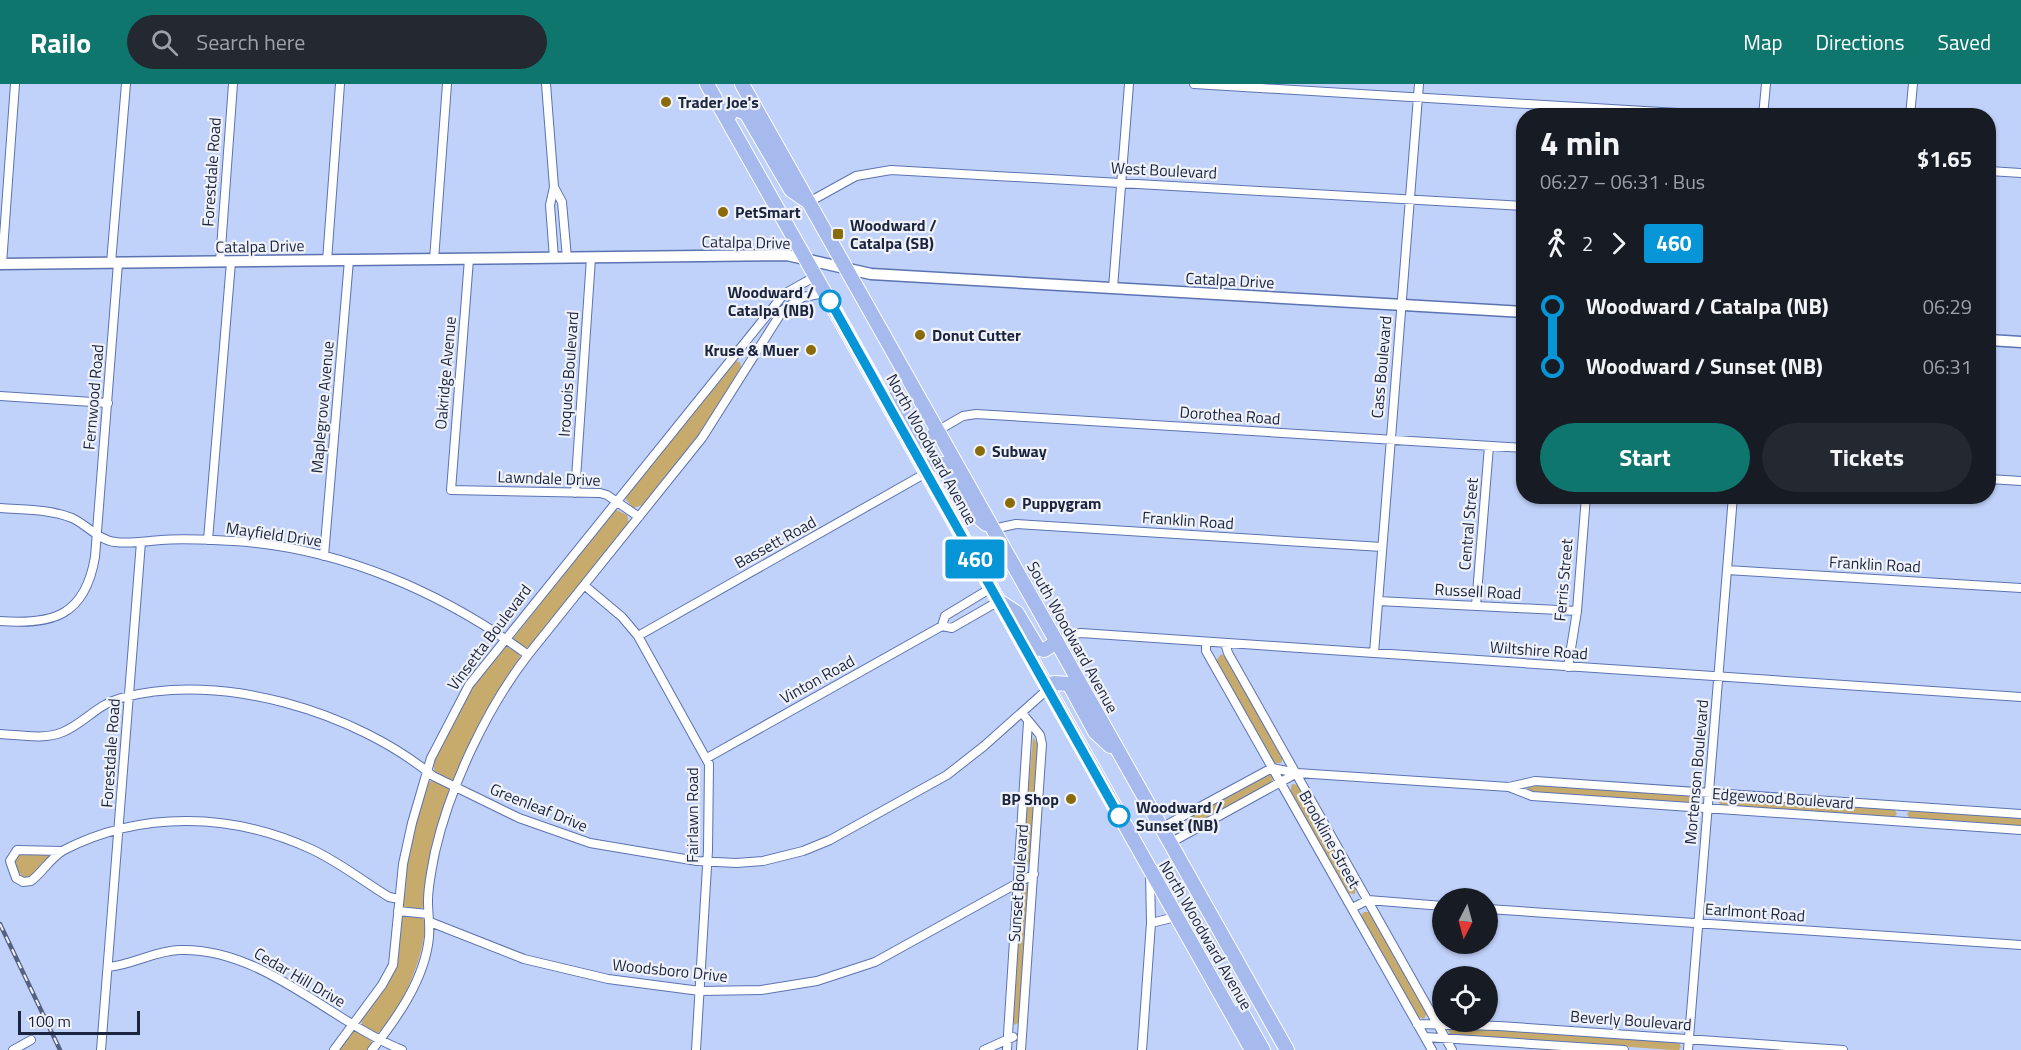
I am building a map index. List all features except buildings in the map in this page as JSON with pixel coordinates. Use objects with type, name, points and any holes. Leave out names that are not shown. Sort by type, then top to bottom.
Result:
[{"type":"main road","name":"North Woodward Avenue","points":[[707,84],[1252,1050]]},
{"type":"main road","name":"South Woodward Avenue","points":[[742,84],[1286,1050]]},
{"type":"main road","points":[[727,119],[734,108],[747,112],[791,190],[808,202]]},
{"type":"main road","points":[[853,341],[876,367],[918,438],[928,442],[938,431]]},
{"type":"main road","points":[[926,472],[930,465],[943,464],[971,511],[993,529]]},
{"type":"main road","points":[[999,601],[1017,613],[1038,648],[1044,650],[1057,642]]},
{"type":"main road","points":[[1048,689],[1054,683],[1069,684],[1095,732],[1121,756]]},
{"type":"main road","points":[[1222,994],[1239,1007],[1263,1050]]},
{"type":"street","points":[[1,264],[15,84]]},
{"type":"street","name":"Fernwood Road","points":[[0,621],[46,621],[62,614],[77,602],[90,583],[108,403],[126,84]]},
{"type":"street","name":"Forestdale Road","points":[[208,540],[233,84]]},
{"type":"street","points":[[327,261],[340,84]]},
{"type":"street","points":[[434,260],[447,84]]},
{"type":"street","points":[[546,84],[554,187],[550,205],[554,258]]},
{"type":"street","points":[[1113,288],[1129,84]]},
{"type":"street","points":[[1194,84],[1604,108]]},
{"type":"street","name":"Cass Boulevard","points":[[1374,653],[1419,84]]},
{"type":"street","points":[[1764,108],[1766,84]]},
{"type":"street","points":[[1910,108],[1912,84]]},
{"type":"street","name":"West Boulevard","points":[[808,202],[856,176],[880,170],[1516,206]]},
{"type":"street","points":[[1996,171],[2021,173]]},
{"type":"street","points":[[554,187],[562,202],[567,258]]},
{"type":"street","name":"Catalpa Drive","points":[[1,264],[787,255],[871,274],[1516,312]]},
{"type":"street","name":"Iroquois Boulevard","points":[[574,493],[591,258]]},
{"type":"street","name":"Oakridge Avenue","points":[[451,490],[469,259]]},
{"type":"street","name":"Maplegrove Avenue","points":[[324,556],[350,260]]},
{"type":"street","name":"Vinsetta Boulevard","points":[[334,1050],[393,964],[406,849],[431,758],[453,711],[469,685],[784,294],[816,276]]},
{"type":"street","points":[[372,1050],[417,978],[427,953],[429,887],[436,849],[484,724],[501,692],[702,438],[783,310],[803,297],[825,293]]},
{"type":"street","points":[[1996,340],[2021,342]]},
{"type":"street","points":[[736,352],[751,362]]},
{"type":"street","points":[[0,396],[108,403]]},
{"type":"street","name":"Dorothea Road","points":[[938,431],[963,416],[976,414],[1516,448]]},
{"type":"street","name":"Central Street","points":[[1476,606],[1490,446]]},
{"type":"street","name":"Bassett Road","points":[[638,636],[926,472]]},
{"type":"street","points":[[1996,479],[2021,481]]},
{"type":"street","name":"Lawndale Drive","points":[[451,490],[603,494],[616,500],[639,517]]},
{"type":"street","name":"Ferris Street","points":[[1568,667],[1577,611],[1585,504]]},
{"type":"street","name":"Mortenson Boulevard","points":[[1688,1050],[1732,504]]},
{"type":"street","name":"Mayfield Drive","points":[[0,508],[63,515],[111,541],[208,540],[266,545],[324,556],[408,585],[462,612],[528,655]]},
{"type":"street","name":"Franklin Road","points":[[993,529],[1016,524],[1382,547]]},
{"type":"street","name":"Forestdale Road","points":[[101,1050],[141,542]]},
{"type":"street","name":"Franklin Road","points":[[1727,570],[2021,588]]},
{"type":"street","name":"Fairlawn Road","points":[[584,585],[622,617],[638,636],[707,759],[711,773],[696,1050]]},
{"type":"street","name":"Vinton Road","points":[[942,626],[945,616],[991,588]]},
{"type":"street","name":"Vinton Road","points":[[707,759],[942,626],[952,628],[999,601]]},
{"type":"street","name":"Russell Road","points":[[1378,602],[1577,611]]},
{"type":"street","name":"Wiltshire Road","points":[[1057,642],[1069,635],[1081,633],[2021,697]]},
{"type":"street","name":"Brookline Street","points":[[1206,642],[1206,651],[1432,1050]]},
{"type":"street","name":"Brookline Street","points":[[1225,643],[1227,653],[1432,1014]]},
{"type":"street","name":"Greenleaf Drive","points":[[0,734],[53,735],[70,728],[104,705],[129,696],[195,691],[233,693],[289,704],[324,715],[366,733],[418,762],[428,772],[519,818],[590,843],[659,857],[707,862],[764,861],[831,840],[947,775],[1048,689]]},
{"type":"street","name":"Sunset Boulevard","points":[[1021,1050],[1042,744],[1040,735],[1022,713]]},
{"type":"street","name":"Sunset Boulevard","points":[[1007,1050],[1028,722]]},
{"type":"street","points":[[1161,828],[1272,768]]},
{"type":"street","name":"Edgewood Boulevard","points":[[1272,768],[1297,773],[1509,787],[1535,781],[2021,814]]},
{"type":"street","points":[[1170,843],[1297,773]]},
{"type":"street","name":"Edgewood Boulevard","points":[[1509,787],[1532,796],[2021,830]]},
{"type":"street","points":[[62,851],[17,849],[10,861],[16,878],[23,882],[31,881],[62,851],[119,829],[148,823],[188,820],[254,829],[313,850],[389,897],[399,899]]},
{"type":"street","points":[[1142,1050],[1151,923],[1150,872]]},
{"type":"street","name":"Woodsboro Drive","points":[[398,911],[429,918],[491,947],[563,970],[608,979],[699,991],[780,988],[845,973],[902,948],[999,895],[1019,880],[1034,874]]},
{"type":"street","points":[[1352,908],[1368,900],[1432,905]]},
{"type":"street","name":"Earlmont Road","points":[[1498,910],[2021,945]]},
{"type":"street","points":[[1151,923],[1176,917]]},
{"type":"street","name":"Cedar Hill Drive","points":[[108,967],[178,950],[225,955],[259,968],[340,1018],[402,1050]]},
{"type":"street","name":"Beverly Boulevard","points":[[1417,1024],[1432,1023]]},
{"type":"street","name":"Beverly Boulevard","points":[[1498,1027],[1843,1050]]},
{"type":"street","name":"Brookline Street","points":[[1442,1032],[1452,1050]]},
{"type":"street","points":[[984,1050],[1008,1038],[1022,1035]]},
{"type":"street","name":"Beverly Boulevard","points":[[1425,1037],[1624,1050]]},
{"type":"street","points":[[13,1050],[31,1040]]},
{"type":"shaded area","points":[[735,361],[740,362],[741,368],[698,436],[643,505],[633,508],[624,497]]},
{"type":"shaded area","points":[[614,509],[627,515],[629,523],[530,646],[525,649],[512,640]]},
{"type":"shaded area","points":[[504,645],[519,653],[520,658],[484,714],[454,781],[451,781],[435,773],[433,763],[464,700]]},
{"type":"shaded area","points":[[1221,654],[1226,657],[1283,757],[1281,763],[1274,763],[1216,661]]},
{"type":"shaded area","points":[[1033,737],[1039,746],[1030,862],[1027,866],[1022,862]]},
{"type":"shaded area","points":[[1266,774],[1271,775],[1273,783],[1193,827],[1186,825],[1187,819]]},
{"type":"shaded area","points":[[433,780],[451,788],[425,906],[418,910],[403,907],[401,903],[410,842],[425,785]]},
{"type":"shaded area","points":[[1292,784],[1298,785],[1356,887],[1355,894],[1347,893],[1290,792]]},
{"type":"shaded area","points":[[1530,784],[1693,796],[1697,800],[1692,803],[1532,792],[1526,787]]},
{"type":"shaded area","points":[[1721,797],[1894,809],[1897,814],[1893,818],[1723,806],[1718,802]]},
{"type":"shaded area","points":[[1911,810],[2021,817],[2021,827],[1910,819],[1907,814]]},
{"type":"shaded area","points":[[21,852],[52,855],[34,876],[26,879],[19,872],[15,863],[15,857]]},
{"type":"shaded area","points":[[1025,884],[1028,886],[1020,1021],[1015,1025],[1012,1021],[1021,886]]},
{"type":"shaded area","points":[[1364,912],[1370,912],[1427,1013],[1424,1019],[1416,1016],[1362,919],[1361,915]]},
{"type":"shaded area","points":[[405,915],[423,918],[425,929],[422,945],[410,983],[401,1002],[383,1029],[375,1034],[362,1024],[361,1018],[397,966],[402,918]]},
{"type":"shaded area","points":[[355,1028],[371,1038],[372,1046],[368,1050],[338,1050]]},
{"type":"shaded area","points":[[1498,1030],[1679,1043],[1681,1047],[1679,1050],[1672,1050],[1451,1034],[1449,1032]]},
{"type":"railway","points":[[0,924],[60,1050]]},
{"type":"bus line","name":"460","points":[[830,301],[1119,816]]},
{"type":"place","name":"Trader Joe's","points":[[666,102]]},
{"type":"place","name":"PetSmart","points":[[723,212]]},
{"type":"place","name":"Woodward / Catalpa (SB)","points":[[838,234]]},
{"type":"place","name":"Woodward / Catalpa (NB)","points":[[830,301]]},
{"type":"place","name":"Donut Cutter","points":[[920,335]]},
{"type":"place","name":"Kruse & Muer","points":[[811,350]]},
{"type":"place","name":"Subway","points":[[980,451]]},
{"type":"place","name":"Puppygram","points":[[1010,503]]},
{"type":"place","name":"BP Shop","points":[[1071,799]]},
{"type":"place","name":"Woodward / Sunset (NB)","points":[[1119,816]]}]
